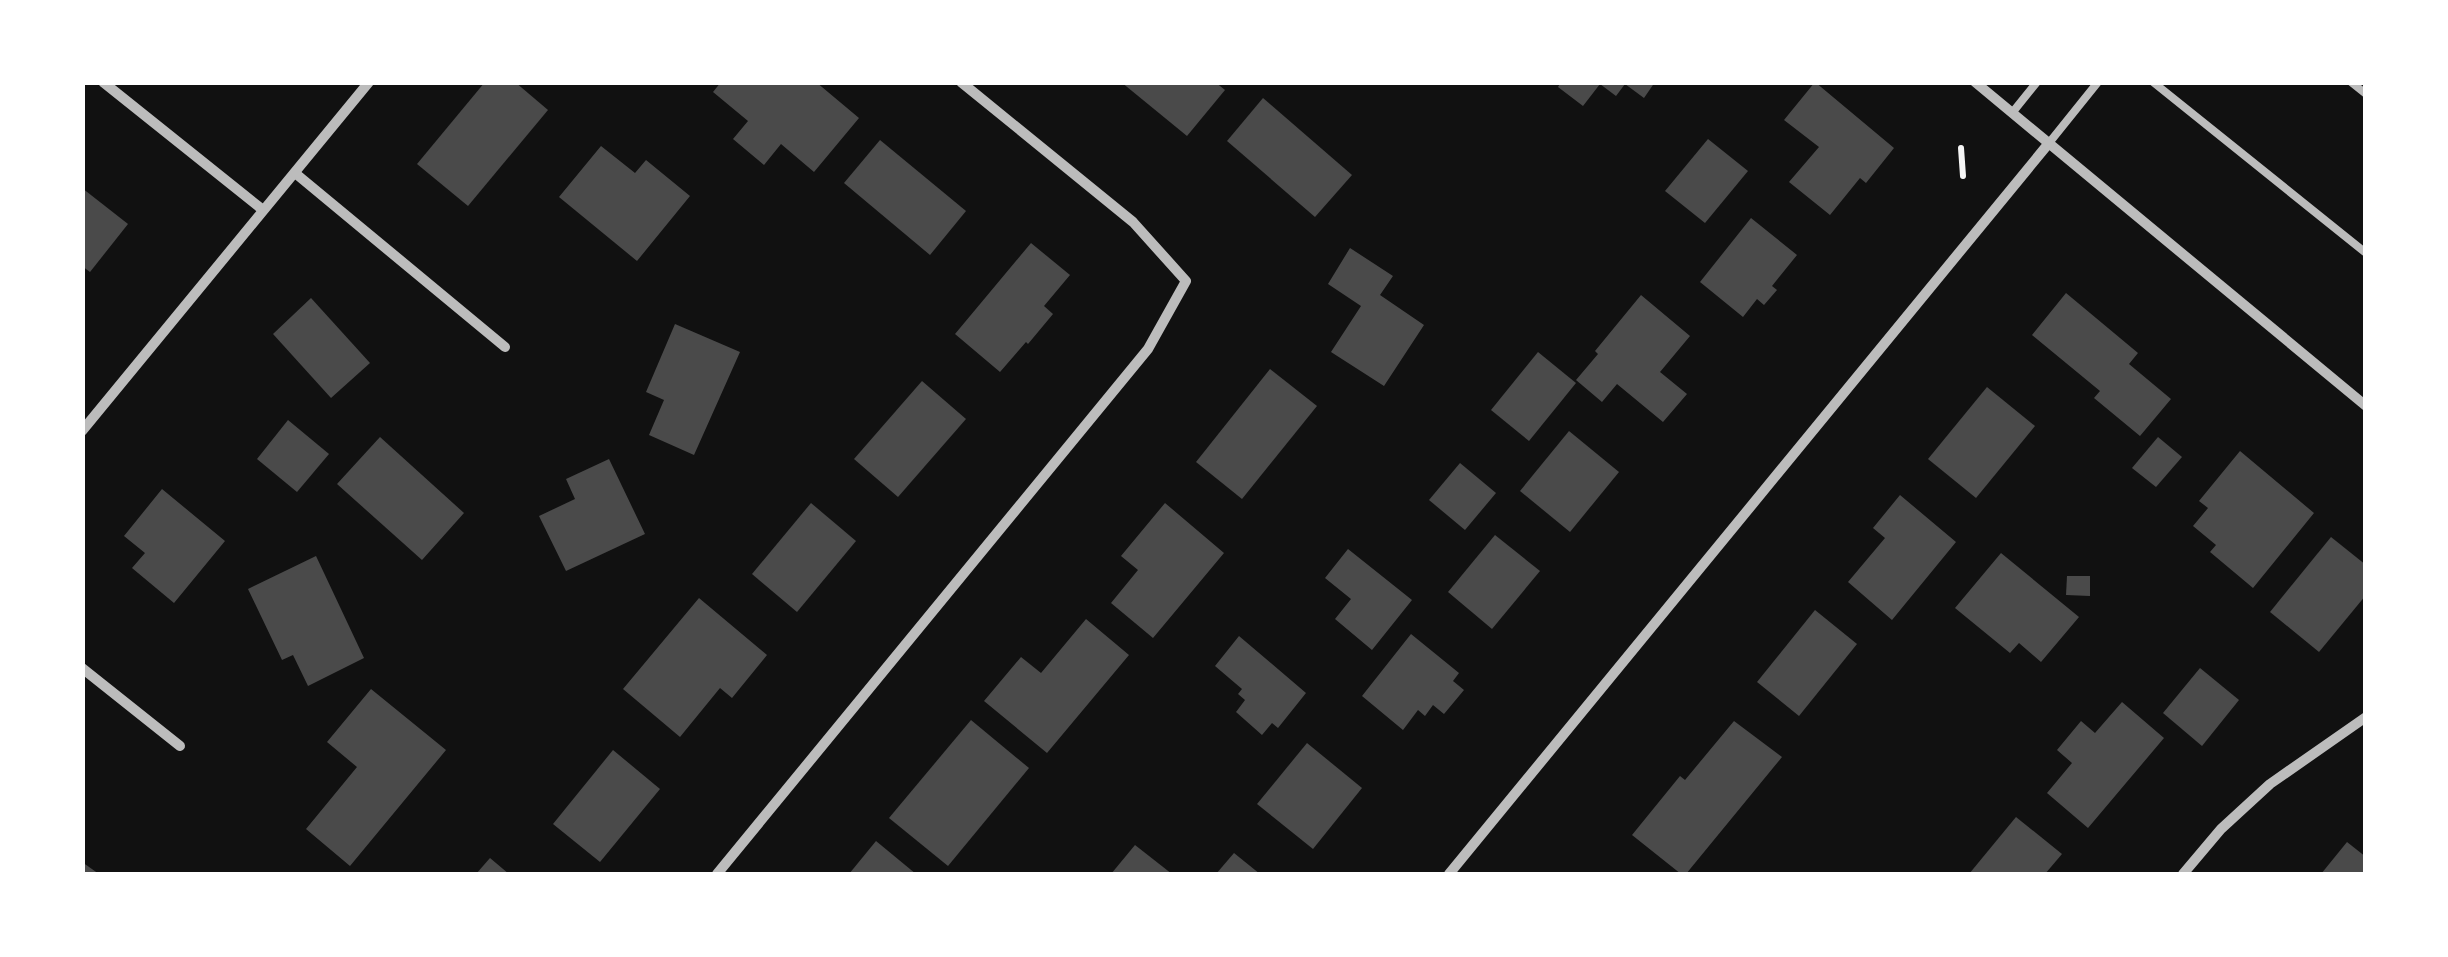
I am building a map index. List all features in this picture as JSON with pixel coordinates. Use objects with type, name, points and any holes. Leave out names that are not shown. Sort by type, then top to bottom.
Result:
[{"type":"street","points":[[103,82],[264,210]]},
{"type":"street","points":[[82,431],[369,82]]},
{"type":"street","points":[[717,874],[1148,349],[1186,280],[1133,222],[961,82]]},
{"type":"street","points":[[1974,82],[2366,406]]},
{"type":"street","points":[[1450,874],[2049,143]]},
{"type":"street","points":[[294,173],[505,348]]},
{"type":"street","points":[[82,668],[180,746]]},
{"type":"street","points":[[2182,874],[2221,829],[2270,784],[2366,717]]},
{"type":"lane","points":[[2012,113],[2037,82]]},
{"type":"lane","points":[[2049,143],[2098,82]]},
{"type":"lane","points":[[2153,82],[2366,254]]},
{"type":"lane","points":[[2351,82],[2366,94]]},
{"type":"path","points":[[1961,148],[1964,176]]},
{"type":"building","points":[[485,82],[515,82],[548,110],[468,206],[417,164]]},
{"type":"building","points":[[721,82],[816,82],[859,118],[814,172],[781,144],[764,165],[733,139],[748,121],[713,92]]},
{"type":"building","points":[[1121,82],[1215,82],[1225,90],[1187,136]]},
{"type":"building","points":[[1561,82],[1655,82],[1644,98],[1625,84],[1616,96],[1600,84],[1583,106],[1558,87]]},
{"type":"building","points":[[1815,82],[1894,148],[1866,183],[1860,178],[1830,215],[1789,182],[1819,147],[1784,120]]},
{"type":"building","points":[[1263,98],[1352,175],[1315,217],[1227,141]]},
{"type":"building","points":[[1708,139],[1748,171],[1705,223],[1665,191]]},
{"type":"building","points":[[880,140],[966,211],[930,255],[844,183]]},
{"type":"building","points":[[601,146],[635,173],[646,160],[690,196],[637,261],[559,197]]},
{"type":"building","points":[[82,188],[128,224],[90,272],[82,266]]},
{"type":"building","points":[[1751,218],[1797,255],[1772,286],[1777,290],[1764,305],[1757,299],[1743,317],[1700,282]]},
{"type":"building","points":[[1031,243],[1070,275],[1044,306],[1053,314],[1000,372],[955,334]]},
{"type":"building","points":[[1350,248],[1393,276],[1380,295],[1424,325],[1384,386],[1331,352],[1361,306],[1328,284]]},
{"type":"building","points":[[2066,293],[2138,353],[2129,364],[2171,399],[2140,436],[2094,398],[2100,391],[2032,335]]},
{"type":"building","points":[[1641,295],[1690,336],[1660,372],[1687,394],[1663,422],[1617,384],[1602,402],[1576,380]]},
{"type":"building","points":[[311,298],[370,363],[331,398],[273,334]]},
{"type":"building","points":[[675,324],[740,352],[694,455],[649,435],[664,400],[646,392]]},
{"type":"building","points":[[1538,352],[1576,383],[1529,441],[1491,410]]},
{"type":"building","points":[[1270,369],[1317,406],[1242,499],[1196,462]]},
{"type":"building","points":[[922,381],[966,419],[898,497],[854,459]]},
{"type":"building","points":[[1987,387],[2035,426],[1976,498],[1928,459]]},
{"type":"building","points":[[288,420],[329,454],[297,492],[257,459]]},
{"type":"building","points":[[1569,431],[1619,472],[1570,532],[1520,491]]},
{"type":"building","points":[[380,437],[464,513],[422,560],[337,484]]},
{"type":"building","points":[[2158,437],[2182,457],[2156,487],[2132,468]]},
{"type":"building","points":[[2240,451],[2314,513],[2253,588],[2210,552],[2216,545],[2193,526],[2208,508],[2199,501]]},
{"type":"building","points":[[609,459],[645,534],[566,571],[539,516],[575,499],[566,479]]},
{"type":"building","points":[[1460,463],[1496,493],[1465,530],[1429,500]]},
{"type":"building","points":[[162,489],[225,541],[174,603],[132,568],[145,553],[124,536]]},
{"type":"building","points":[[1900,495],[1956,542],[1892,620],[1848,582],[1885,538],[1873,528]]},
{"type":"building","points":[[811,503],[856,541],[797,612],[752,574]]},
{"type":"building","points":[[1165,503],[1224,553],[1153,638],[1111,603],[1138,570],[1121,556]]},
{"type":"building","points":[[1495,535],[1540,571],[1492,629],[1448,592]]},
{"type":"building","points":[[2331,537],[2366,565],[2366,595],[2319,652],[2270,612]]},
{"type":"building","points":[[1348,549],[1412,600],[1372,650],[1335,619],[1351,599],[1325,578]]},
{"type":"building","points":[[2001,553],[2079,617],[2041,662],[2019,643],[2010,653],[1955,608]]},
{"type":"building","points":[[316,556],[364,658],[308,686],[293,655],[282,660],[248,589]]},
{"type":"building","points":[[2067,576],[2090,576],[2090,596],[2066,595]]},
{"type":"building","points":[[699,598],[767,655],[732,698],[720,688],[680,737],[623,689]]},
{"type":"building","points":[[1815,610],[1857,644],[1799,716],[1757,682]]},
{"type":"building","points":[[1086,619],[1129,655],[1047,753],[984,701],[1021,657],[1041,673]]},
{"type":"building","points":[[1411,634],[1459,673],[1453,681],[1464,690],[1444,714],[1433,705],[1425,716],[1418,710],[1403,730],[1362,696]]},
{"type":"building","points":[[1239,636],[1306,693],[1278,728],[1272,723],[1262,735],[1236,712],[1245,700],[1238,694],[1242,689],[1215,666]]},
{"type":"building","points":[[2200,668],[2239,700],[2202,746],[2163,713]]},
{"type":"building","points":[[371,689],[446,750],[350,866],[306,829],[357,767],[327,742]]},
{"type":"building","points":[[2122,702],[2164,738],[2088,828],[2047,793],[2072,763],[2057,750],[2081,721],[2095,733]]},
{"type":"building","points":[[971,720],[1029,768],[948,866],[889,818]]},
{"type":"building","points":[[1734,721],[1782,757],[1686,874],[1681,874],[1632,835],[1680,776],[1685,780]]},
{"type":"building","points":[[1307,743],[1362,788],[1313,849],[1257,804]]},
{"type":"building","points":[[613,750],[660,789],[600,862],[553,824]]},
{"type":"building","points":[[2016,817],[2062,854],[2045,874],[1969,874]]},
{"type":"building","points":[[876,841],[916,874],[849,874]]},
{"type":"building","points":[[2347,842],[2366,857],[2366,874],[2321,874]]},
{"type":"building","points":[[1135,845],[1172,874],[1111,874]]},
{"type":"building","points":[[1234,853],[1260,874],[1216,874]]},
{"type":"building","points":[[490,858],[509,874],[476,874]]},
{"type":"building","points":[[82,862],[99,874],[82,874]]}]
